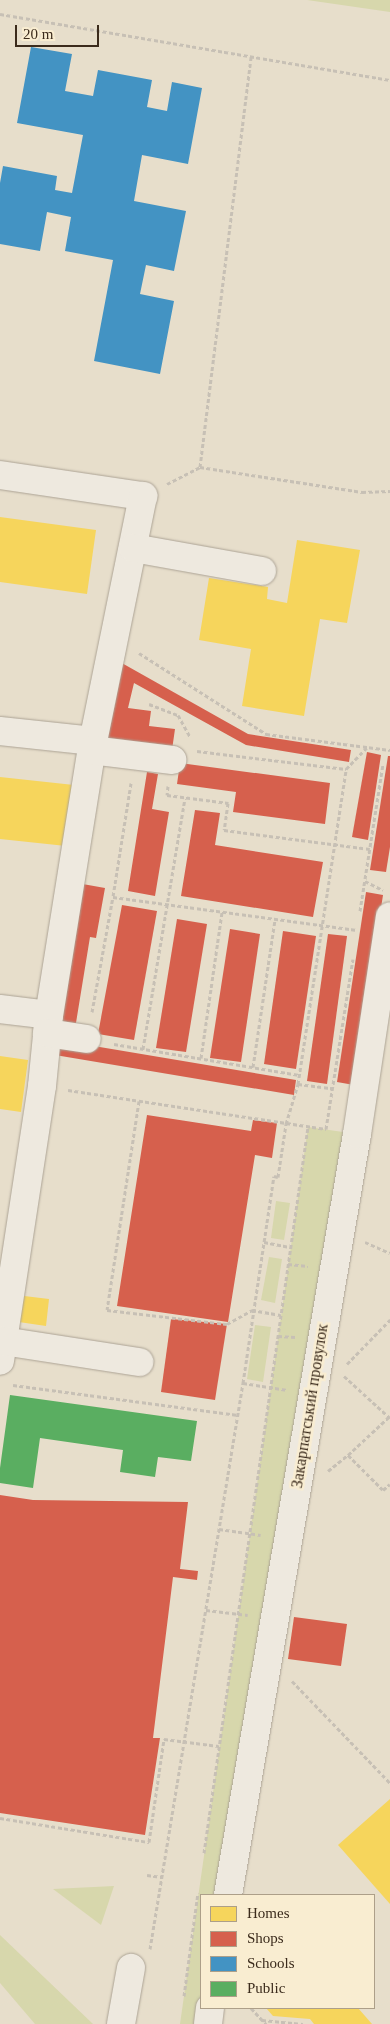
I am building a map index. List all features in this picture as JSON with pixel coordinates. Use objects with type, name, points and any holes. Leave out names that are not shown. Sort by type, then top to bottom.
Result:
[{"type":"street","points":[[0,475],[143,496],[92,746],[48,1024],[42,1086],[6,1286],[4,1362],[139,1362]]},
{"type":"street","points":[[132,548],[262,571]]},
{"type":"street","points":[[0,731],[172,760]]},
{"type":"street","name":"Закарпатський провулок","points":[[228,1894],[270,1657],[312,1393],[357,1134],[390,916]]},
{"type":"street","points":[[0,1009],[48,1024],[86,1039]]},
{"type":"street","points":[[121,2024],[140,1962]]},
{"type":"street","points":[[208,2024],[210,2009]]},
{"type":"path","points":[[0,14],[390,80]]},
{"type":"path","points":[[200,467],[251,56]]},
{"type":"path","points":[[143,496],[200,467],[362,492],[390,490]]},
{"type":"path","points":[[113,636],[266,734],[390,750]]},
{"type":"path","points":[[148,704],[178,715],[198,751]]},
{"type":"path","points":[[140,1962],[184,1742],[238,1415],[252,1310],[274,1176],[278,1176],[286,1124],[300,1074],[346,768],[367,747]]},
{"type":"path","points":[[346,768],[198,751],[172,760],[167,795],[228,803],[224,830],[370,849]]},
{"type":"path","points":[[136,755],[113,897],[86,1039],[300,1074]]},
{"type":"path","points":[[143,1049],[185,798]]},
{"type":"path","points":[[365,881],[390,893]]},
{"type":"path","points":[[113,897],[357,930]]},
{"type":"path","points":[[200,1058],[222,912]]},
{"type":"path","points":[[253,1067],[275,920]]},
{"type":"path","points":[[298,1084],[332,1088]]},
{"type":"path","points":[[42,1086],[357,1134]]},
{"type":"path","points":[[140,1101],[107,1310],[227,1324],[252,1310],[281,1315]]},
{"type":"path","points":[[203,1861],[308,1127]]},
{"type":"path","points":[[264,1242],[290,1247]]},
{"type":"path","points":[[339,1372],[390,1320]]},
{"type":"path","points":[[296,1497],[348,1455],[390,1417],[319,1354]]},
{"type":"path","points":[[4,1362],[238,1415]]},
{"type":"path","points":[[243,1383],[312,1393]]},
{"type":"path","points":[[348,1455],[384,1490],[390,1484]]},
{"type":"path","points":[[219,1529],[289,1540]]},
{"type":"path","points":[[206,1610],[238,1613],[276,1620]]},
{"type":"path","points":[[270,1657],[390,1783]]},
{"type":"path","points":[[0,1818],[149,1842],[164,1739],[219,1746]]},
{"type":"path","points":[[148,1875],[162,1877]]},
{"type":"path","points":[[182,2005],[199,1890]]},
{"type":"path","points":[[252,2009],[266,2024]]},
{"type":"path","points":[[262,2020],[303,2024]]},
{"type":"green space","points":[[307,0],[390,0],[390,12]]},
{"type":"green space","points":[[308,1127],[357,1134],[228,1894],[200,1894],[200,2009],[208,2024],[180,2024]]},
{"type":"green space","points":[[276,1201],[290,1203],[284,1240],[271,1238]]},
{"type":"green space","points":[[269,1257],[282,1259],[275,1303],[261,1300]]},
{"type":"green space","points":[[255,1325],[271,1327],[263,1382],[247,1379]]},
{"type":"green space","points":[[114,1886],[101,1925],[53,1889]]},
{"type":"green space","points":[[0,1935],[93,2024],[35,2024],[0,1983]]},
{"type":"building: Homes","points":[[0,517],[96,530],[87,594],[0,582]]},
{"type":"building: Homes","points":[[297,540],[360,550],[347,623],[320,619],[304,716],[242,706],[251,649],[199,640],[209,578],[268,587],[267,599],[287,603]]},
{"type":"building: Homes","points":[[0,777],[74,785],[66,846],[0,839]]},
{"type":"building: Homes","points":[[0,1056],[28,1060],[21,1112],[0,1109]]},
{"type":"building: Homes","points":[[16,1295],[49,1299],[46,1326],[12,1321]]},
{"type":"building: Homes","points":[[390,1799],[390,1904],[338,1845]]},
{"type":"building: Homes","points":[[267,2009],[359,2009],[372,2024],[314,2024],[310,2019],[273,2016]]},
{"type":"building: Shops","points":[[120,662],[248,734],[351,750],[349,762],[246,745],[134,683],[128,708],[151,711],[149,726],[175,729],[172,750],[106,742]]},
{"type":"building: Shops","points":[[367,752],[381,755],[368,840],[352,837]]},
{"type":"building: Shops","points":[[388,756],[390,756],[390,847],[386,872],[370,870]]},
{"type":"building: Shops","points":[[180,763],[330,783],[325,824],[233,812],[236,792],[177,784]]},
{"type":"building: Shops","points":[[147,772],[158,774],[152,809],[169,812],[155,896],[128,891]]},
{"type":"building: Shops","points":[[195,810],[220,813],[215,845],[323,862],[313,917],[181,896]]},
{"type":"building: Shops","points":[[77,883],[105,888],[96,938],[90,937],[75,1029],[60,1026]]},
{"type":"building: Shops","points":[[366,892],[383,895],[354,1085],[337,1082]]},
{"type":"building: Shops","points":[[122,905],[157,911],[134,1040],[98,1034]]},
{"type":"building: Shops","points":[[177,919],[207,924],[186,1052],[156,1048]]},
{"type":"building: Shops","points":[[230,929],[260,934],[241,1062],[210,1058]]},
{"type":"building: Shops","points":[[283,931],[316,936],[296,1069],[264,1064]]},
{"type":"building: Shops","points":[[328,934],[347,936],[327,1084],[307,1081]]},
{"type":"building: Shops","points":[[58,1040],[296,1080],[294,1095],[55,1055]]},
{"type":"building: Shops","points":[[147,1115],[251,1131],[253,1120],[277,1123],[272,1158],[255,1155],[228,1322],[117,1306]]},
{"type":"building: Shops","points":[[171,1319],[227,1324],[215,1400],[161,1392]]},
{"type":"building: Shops","points":[[0,1495],[33,1500],[188,1502],[180,1569],[198,1571],[197,1580],[173,1577],[153,1738],[160,1738],[145,1835],[0,1813]]},
{"type":"building: Shops","points":[[294,1617],[347,1624],[341,1666],[288,1659]]},
{"type":"building: Schools","points":[[31,47],[72,54],[65,91],[93,96],[98,70],[152,80],[147,107],[167,111],[172,82],[202,88],[188,164],[142,155],[134,201],[186,211],[174,271],[146,265],[140,294],[174,301],[160,374],[94,361],[113,260],[65,251],[71,217],[47,212],[40,251],[0,244],[0,183],[3,166],[57,176],[55,190],[72,193],[83,135],[17,123]]},
{"type":"building: Public","points":[[10,1395],[197,1421],[191,1461],[158,1457],[155,1477],[120,1472],[123,1450],[40,1438],[33,1488],[0,1483],[0,1468]]}]
